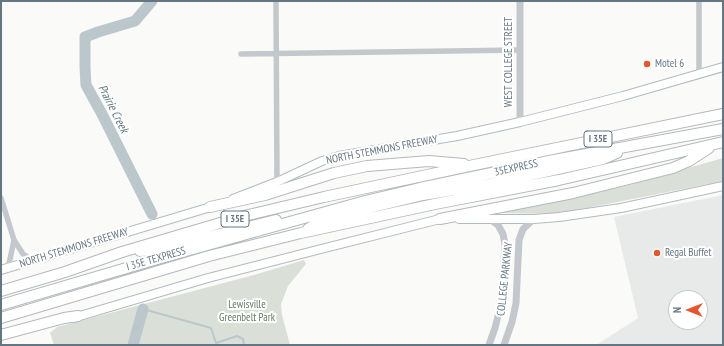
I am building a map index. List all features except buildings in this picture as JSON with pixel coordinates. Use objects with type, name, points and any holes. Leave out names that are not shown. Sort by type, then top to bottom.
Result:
[{"type":"highway","name":"NORTH STEMMONS FREEWAY","points":[[1,290],[65,272],[122,252],[252,214],[474,165],[723,114]]},
{"type":"highway","name":"35EXPRESS","points":[[312,216],[365,201],[420,188],[547,162],[723,129]]},
{"type":"highway","points":[[1,318],[208,256],[435,204],[559,180],[723,142]]},
{"type":"highway","points":[[301,234],[322,220],[423,195],[490,184],[603,159],[643,144]]},
{"type":"highway","points":[[440,219],[573,193],[673,168],[689,161],[713,145]]},
{"type":"highway","points":[[210,208],[265,195],[334,172],[367,166],[429,161],[474,165]]},
{"type":"highway","points":[[122,252],[155,250],[268,221],[312,216]]},
{"type":"highway","name":"I 35E TEXPRESS","points":[[1,305],[157,259],[312,216]]},
{"type":"highway","points":[[1,334],[64,318],[78,316]]},
{"type":"main road","name":"NORTH STEMMONS FREEWAY","points":[[4,269],[210,208],[276,182],[322,161],[339,156],[442,139],[520,122],[623,96],[723,67]]},
{"type":"main road","points":[[1,340],[12,335],[208,278],[440,219],[534,219],[559,217],[621,208],[723,186]]},
{"type":"street","points":[[276,1],[276,182]]},
{"type":"street","name":"WEST COLLEGE STREET","points":[[520,1],[520,122]]},
{"type":"street","points":[[699,1],[699,74]]},
{"type":"street","points":[[241,54],[520,50]]},
{"type":"street","points":[[1,198],[14,240],[23,254],[32,260]]},
{"type":"street","name":"COLLEGE PARKWAY","points":[[488,218],[498,225],[503,234],[505,245],[501,304],[490,345]]},
{"type":"street","name":"COLLEGE PARKWAY","points":[[504,345],[512,322],[516,303],[519,240],[523,229],[534,219]]},
{"type":"street","points":[[4,269],[9,264],[14,240]]},
{"type":"shaded area","points":[[723,195],[723,345],[596,345],[638,318],[614,217]]},
{"type":"green space","points":[[723,158],[723,181],[553,214],[500,213],[626,186]]},
{"type":"green space","name":"Lewisville Greenbelt Park","points":[[304,260],[306,264],[288,286],[281,304],[282,315],[290,345],[54,345],[50,333],[57,327],[254,275]]},
{"type":"waterway","name":"Prairie Creek","points":[[152,1],[135,21],[85,37],[86,85],[152,214]]},
{"type":"waterway","points":[[143,309],[211,328],[216,343],[237,336],[243,339],[244,345]]},
{"type":"waterway","name":"Prairie Creek","points":[[133,345],[143,309]]},
{"type":"place","name":"Motel 6","points":[[647,64]]},
{"type":"place","name":"Regal Buffet","points":[[657,253]]}]
